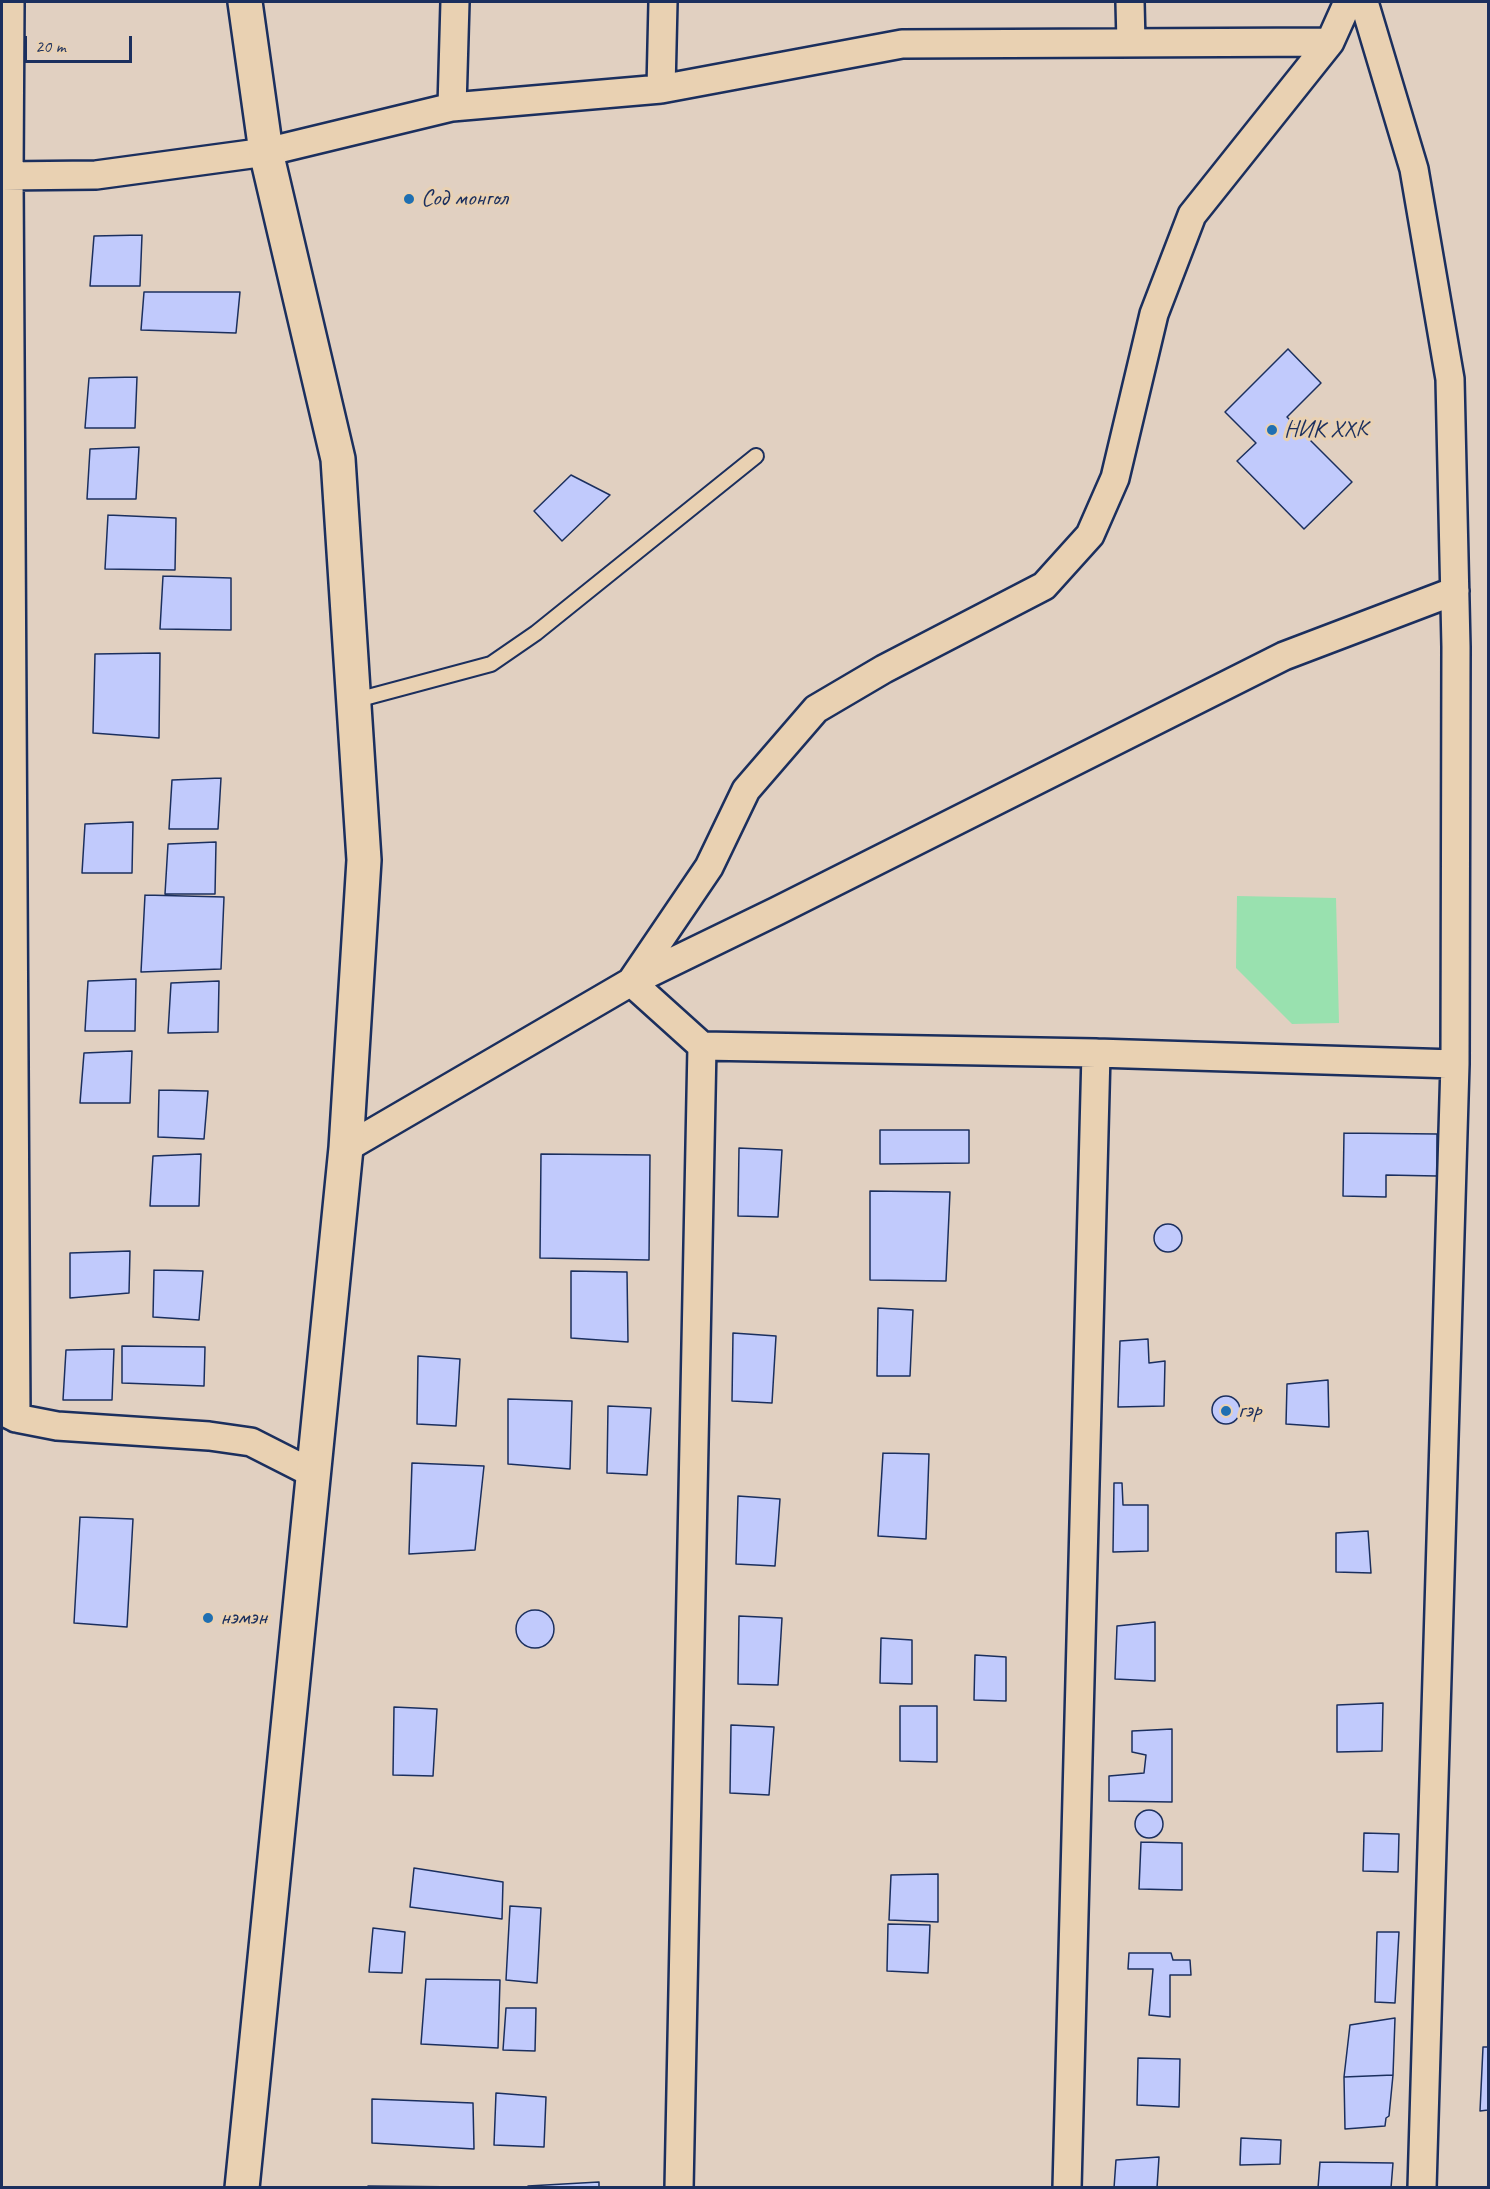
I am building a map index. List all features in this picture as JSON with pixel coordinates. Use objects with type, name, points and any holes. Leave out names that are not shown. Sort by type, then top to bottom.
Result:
[{"type":"street","points":[[10,2],[5,176],[9,1415],[57,1426],[209,1436],[251,1442],[314,1474]]},
{"type":"street","points":[[242,2187],[346,1148],[364,860],[338,459],[266,152],[245,2]]},
{"type":"street","points":[[452,107],[455,2]]},
{"type":"street","points":[[661,89],[663,2]]},
{"type":"street","points":[[1130,2],[1131,43]]},
{"type":"street","points":[[631,982],[709,867],[746,790],[816,709],[884,669],[1044,586],[1090,535],[1115,478],[1154,314],[1192,215],[1330,42],[1348,2]]},
{"type":"street","points":[[1364,2],[1414,169],[1450,379],[1455,591],[1455,1064],[1422,2187]]},
{"type":"street","points":[[5,176],[96,175],[266,152],[452,107],[661,89],[902,44],[1330,42]]},
{"type":"street","points":[[346,1148],[631,982],[1284,656],[1455,591]]},
{"type":"street","points":[[631,982],[702,1046],[1096,1053],[1455,1064]]},
{"type":"street","points":[[679,2187],[702,1046]]},
{"type":"street","points":[[1067,2187],[1096,1053]]},
{"type":"lane","points":[[354,701],[491,664],[536,633],[756,456]]},
{"type":"green space","points":[[1237,896],[1336,898],[1339,1023],[1292,1024],[1236,968]]},
{"type":"building","points":[[142,235],[140,286],[90,286],[94,236]]},
{"type":"building","points":[[144,292],[240,292],[236,333],[141,330]]},
{"type":"building","name":"НИК ХХК","points":[[1288,349],[1321,383],[1287,417],[1352,482],[1304,529],[1237,461],[1256,443],[1225,412]]},
{"type":"building","points":[[137,377],[135,428],[85,428],[89,378]]},
{"type":"building","points":[[139,447],[136,499],[87,499],[90,449]]},
{"type":"building","points":[[571,475],[610,495],[562,541],[534,511]]},
{"type":"building","points":[[108,515],[176,518],[175,570],[105,569]]},
{"type":"building","points":[[163,576],[231,578],[231,630],[160,629]]},
{"type":"building","points":[[160,653],[159,738],[93,733],[95,654]]},
{"type":"building","points":[[221,778],[218,829],[169,829],[172,780]]},
{"type":"building","points":[[133,822],[132,873],[82,873],[85,824]]},
{"type":"building","points":[[216,842],[215,894],[165,894],[168,844]]},
{"type":"building","points":[[145,895],[224,897],[221,969],[141,972]]},
{"type":"building","points":[[136,979],[135,1031],[85,1031],[88,981]]},
{"type":"building","points":[[219,981],[218,1032],[168,1033],[171,983]]},
{"type":"building","points":[[132,1051],[130,1103],[80,1103],[84,1053]]},
{"type":"building","points":[[159,1090],[208,1091],[204,1139],[158,1137]]},
{"type":"building","points":[[880,1130],[969,1130],[969,1163],[880,1164]]},
{"type":"building","points":[[1344,1133],[1437,1134],[1437,1176],[1386,1175],[1386,1197],[1343,1196]]},
{"type":"building","points":[[739,1148],[782,1150],[778,1217],[738,1216]]},
{"type":"building","points":[[201,1154],[199,1206],[150,1206],[153,1156]]},
{"type":"building","points":[[541,1154],[650,1155],[649,1260],[540,1258]]},
{"type":"building","points":[[870,1191],[950,1192],[946,1281],[870,1280]]},
{"type":"building","points":[[1168,1224],[1178,1228],[1182,1238],[1178,1248],[1168,1252],[1158,1248],[1154,1238],[1158,1228]]},
{"type":"building","points":[[130,1251],[129,1293],[70,1298],[70,1253]]},
{"type":"building","points":[[154,1270],[203,1271],[199,1320],[153,1317]]},
{"type":"building","points":[[571,1271],[627,1272],[628,1342],[571,1338]]},
{"type":"building","points":[[878,1308],[913,1310],[910,1376],[877,1376]]},
{"type":"building","points":[[733,1333],[776,1336],[772,1403],[732,1401]]},
{"type":"building","points":[[1148,1339],[1149,1363],[1165,1361],[1164,1406],[1118,1407],[1120,1341]]},
{"type":"building","points":[[122,1346],[205,1347],[204,1386],[122,1383]]},
{"type":"building","points":[[114,1349],[112,1400],[63,1400],[66,1350]]},
{"type":"building","points":[[418,1356],[460,1359],[456,1426],[417,1424]]},
{"type":"building","points":[[1328,1380],[1329,1427],[1286,1424],[1287,1384]]},
{"type":"building","name":"гэр","points":[[1226,1396],[1236,1400],[1240,1410],[1236,1420],[1226,1424],[1216,1420],[1212,1410],[1216,1400]]},
{"type":"building","points":[[508,1399],[572,1401],[570,1469],[508,1464]]},
{"type":"building","points":[[608,1406],[651,1408],[647,1475],[607,1473]]},
{"type":"building","points":[[883,1453],[929,1454],[926,1539],[878,1536]]},
{"type":"building","points":[[412,1463],[484,1466],[475,1550],[409,1554]]},
{"type":"building","points":[[1114,1483],[1122,1483],[1123,1505],[1148,1505],[1148,1551],[1113,1552]]},
{"type":"building","points":[[738,1496],[780,1499],[775,1566],[736,1564]]},
{"type":"building","points":[[80,1517],[133,1519],[127,1627],[74,1623]]},
{"type":"building","points":[[1368,1531],[1371,1573],[1336,1572],[1336,1533]]},
{"type":"building","points":[[535,1610],[548,1616],[554,1629],[548,1642],[535,1648],[522,1642],[516,1629],[522,1616]]},
{"type":"building","points":[[739,1616],[782,1618],[778,1685],[738,1684]]},
{"type":"building","points":[[1155,1622],[1155,1681],[1115,1679],[1117,1626]]},
{"type":"building","points":[[881,1638],[912,1640],[912,1684],[880,1683]]},
{"type":"building","points":[[975,1655],[1006,1657],[1006,1701],[974,1700]]},
{"type":"building","points":[[1383,1703],[1382,1751],[1337,1752],[1337,1705]]},
{"type":"building","points":[[900,1706],[937,1706],[937,1762],[900,1761]]},
{"type":"building","points":[[394,1707],[437,1709],[433,1776],[393,1775]]},
{"type":"building","points":[[731,1725],[774,1727],[769,1795],[730,1793]]},
{"type":"building","points":[[1172,1729],[1172,1802],[1109,1801],[1109,1776],[1144,1773],[1146,1755],[1132,1752],[1132,1731]]},
{"type":"building","points":[[1149,1810],[1159,1814],[1163,1824],[1159,1834],[1149,1838],[1139,1834],[1135,1824],[1139,1814]]},
{"type":"building","points":[[1364,1833],[1399,1834],[1398,1872],[1363,1871]]},
{"type":"building","points":[[1141,1842],[1182,1843],[1182,1890],[1139,1889]]},
{"type":"building","points":[[414,1868],[503,1882],[502,1919],[410,1907]]},
{"type":"building","points":[[938,1874],[938,1922],[889,1920],[891,1875]]},
{"type":"building","points":[[510,1906],[541,1908],[537,1983],[506,1980]]},
{"type":"building","points":[[888,1924],[930,1925],[928,1973],[887,1971]]},
{"type":"building","points":[[373,1928],[405,1932],[402,1973],[369,1972]]},
{"type":"building","points":[[1377,1932],[1399,1932],[1395,2003],[1375,2002]]},
{"type":"building","points":[[1129,1953],[1171,1953],[1173,1960],[1190,1960],[1191,1975],[1170,1975],[1170,2017],[1149,2015],[1153,1969],[1128,1969]]},
{"type":"building","points":[[426,1979],[500,1980],[498,2048],[421,2044]]},
{"type":"building","points":[[506,2008],[536,2008],[535,2051],[503,2050]]},
{"type":"building","points":[[1395,2018],[1393,2075],[1344,2077],[1350,2025]]},
{"type":"building","points":[[1483,2047],[1488,2047],[1488,2110],[1480,2111]]},
{"type":"building","points":[[1138,2058],[1180,2059],[1179,2107],[1137,2105]]},
{"type":"building","points":[[1393,2075],[1389,2116],[1386,2118],[1385,2126],[1345,2129],[1344,2077]]},
{"type":"building","points":[[496,2093],[546,2097],[544,2147],[494,2145]]},
{"type":"building","points":[[372,2099],[473,2103],[474,2149],[372,2143]]},
{"type":"building","points":[[1241,2138],[1281,2140],[1280,2164],[1240,2165]]},
{"type":"building","points":[[1159,2157],[1157,2188],[1114,2188],[1116,2160]]},
{"type":"building","points":[[1320,2162],[1393,2163],[1391,2188],[1318,2188]]},
{"type":"building","points":[[599,2182],[599,2188],[528,2188],[528,2186]]},
{"type":"building","points":[[368,2186],[466,2187],[466,2188],[368,2188]]},
{"type":"place","name":"Сод монгол","points":[[409,199]]},
{"type":"place","name":"НИК ХХК","points":[[1272,430]]},
{"type":"place","name":"гэр","points":[[1226,1411]]},
{"type":"place","name":"нэмэн","points":[[208,1618]]}]
